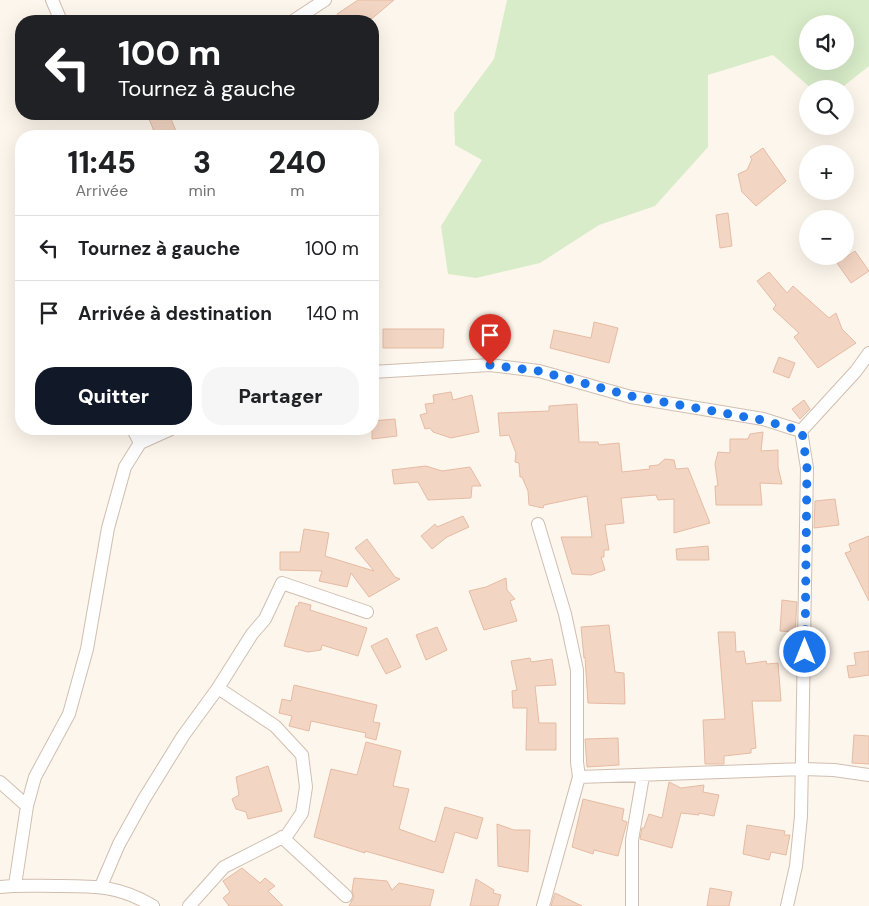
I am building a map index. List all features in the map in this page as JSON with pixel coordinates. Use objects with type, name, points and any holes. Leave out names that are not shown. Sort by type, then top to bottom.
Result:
[{"type":"street","points":[[52,0],[58,15]]},
{"type":"street","points":[[302,15],[325,0]]},
{"type":"street","points":[[787,906],[796,866],[802,769],[807,468],[802,431],[850,378],[869,353]]},
{"type":"street","points":[[379,372],[490,365],[539,371],[631,396],[762,420],[802,431]]},
{"type":"street","points":[[136,435],[140,443]]},
{"type":"street","points":[[15,885],[27,806],[40,765],[69,714],[87,649],[108,528],[125,467],[140,443],[158,435]]},
{"type":"street","points":[[538,524],[565,614],[577,670],[577,762],[579,777],[543,906]]},
{"type":"street","points":[[101,886],[120,844],[144,799],[183,736],[218,688],[252,634],[265,619],[282,583],[367,612]]},
{"type":"street","points":[[188,906],[224,867],[287,835],[302,813],[306,787],[302,755],[275,726],[218,688]]},
{"type":"street","points":[[579,777],[643,776],[665,772],[778,772],[802,769],[834,770],[869,775]]},
{"type":"street","points":[[632,906],[632,840],[643,776]]},
{"type":"street","points":[[0,782],[27,806]]},
{"type":"street","points":[[282,837],[346,896]]},
{"type":"street","points":[[0,887],[15,885],[101,886],[126,892],[152,906]]},
{"type":"green space","points":[[507,0],[869,0],[869,66],[851,80],[802,80],[773,55],[708,75],[708,147],[655,206],[599,225],[540,263],[476,278],[448,274],[441,226],[482,160],[455,145],[454,113],[494,59]]},
{"type":"building","points":[[358,0],[394,0],[376,15],[337,14]]},
{"type":"building","points":[[149,120],[171,120],[176,130],[154,130]]},
{"type":"building","points":[[763,148],[786,181],[756,206],[742,192],[738,174],[747,170],[752,159],[750,157]]},
{"type":"building","points":[[728,213],[732,246],[720,248],[716,215]]},
{"type":"building","points":[[854,252],[869,271],[851,283],[838,265],[854,265]]},
{"type":"building","points":[[769,272],[787,293],[793,286],[829,318],[836,313],[842,329],[856,343],[818,368],[794,337],[799,333],[773,309],[776,305],[757,281]]},
{"type":"building","points":[[594,322],[618,328],[609,363],[550,348],[554,330],[591,338]]},
{"type":"building","points":[[383,329],[444,329],[443,348],[383,348]]},
{"type":"building","points":[[779,357],[795,363],[789,378],[773,372]]},
{"type":"building","points":[[451,392],[453,400],[472,395],[479,432],[451,438],[433,432],[430,428],[425,429],[420,415],[427,413],[425,404],[434,403],[433,395]]},
{"type":"building","points":[[804,400],[810,409],[800,419],[792,409]]},
{"type":"building","points":[[577,404],[579,442],[598,442],[599,445],[619,443],[622,472],[650,469],[649,466],[658,465],[665,459],[674,460],[676,469],[688,468],[710,523],[674,533],[674,499],[658,500],[656,495],[621,498],[624,523],[605,525],[609,550],[604,550],[604,557],[601,557],[605,570],[591,575],[572,574],[561,537],[592,537],[587,496],[544,505],[543,508],[529,505],[528,491],[522,477],[520,477],[519,463],[515,462],[516,453],[509,435],[500,436],[498,413],[549,411],[549,406]]},
{"type":"building","points":[[395,419],[397,436],[372,439],[372,435],[379,435],[379,420]]},
{"type":"building","points":[[763,432],[761,451],[778,450],[778,467],[782,484],[760,483],[762,505],[716,505],[715,486],[718,486],[715,464],[718,452],[730,453],[730,439],[748,439],[750,434]]},
{"type":"building","points":[[426,466],[442,471],[470,467],[481,486],[472,486],[471,498],[428,500],[418,482],[394,484],[392,470]]},
{"type":"building","points":[[835,499],[839,525],[814,528],[815,501]]},
{"type":"building","points":[[463,516],[469,527],[447,537],[432,549],[421,536],[435,524],[437,527]]},
{"type":"building","points":[[304,529],[329,533],[325,556],[374,571],[355,548],[367,539],[395,577],[400,579],[369,597],[351,573],[347,587],[319,581],[322,571],[280,570],[280,552],[300,552]]},
{"type":"building","points":[[869,536],[869,601],[845,553],[851,551],[849,544]]},
{"type":"building","points":[[708,546],[709,560],[677,560],[676,549]]},
{"type":"building","points":[[506,578],[507,590],[515,599],[510,601],[517,621],[484,630],[469,591],[486,587]]},
{"type":"building","points":[[782,600],[797,602],[795,632],[780,631]]},
{"type":"building","points":[[299,602],[311,605],[310,610],[367,628],[358,656],[322,645],[321,650],[308,652],[284,646],[296,606],[298,606]]},
{"type":"building","points":[[609,625],[615,672],[624,673],[625,704],[588,703],[581,627]]},
{"type":"building","points":[[437,627],[447,650],[426,660],[416,635]]},
{"type":"building","points":[[718,632],[735,632],[736,652],[744,651],[746,664],[766,661],[767,664],[778,663],[781,701],[752,701],[756,748],[751,749],[751,753],[724,756],[724,764],[705,764],[703,720],[725,719]]},
{"type":"building","points":[[387,638],[401,667],[386,674],[371,646]]},
{"type":"building","points":[[869,651],[869,675],[849,678],[847,666],[856,665],[854,653]]},
{"type":"building","points":[[530,658],[531,662],[552,659],[556,685],[535,686],[539,723],[556,723],[556,750],[526,750],[527,708],[513,708],[512,691],[517,690],[511,661]]},
{"type":"building","points":[[294,685],[377,705],[373,722],[380,723],[376,740],[365,737],[366,733],[311,721],[309,731],[289,726],[292,716],[279,713],[282,699],[291,701]]},
{"type":"building","points":[[854,735],[869,736],[869,764],[852,763]]},
{"type":"building","points":[[618,738],[619,765],[587,767],[585,739]]},
{"type":"building","points":[[366,742],[401,751],[393,786],[409,789],[399,829],[435,842],[445,807],[483,818],[477,839],[455,832],[443,873],[365,851],[365,853],[314,837],[331,769],[357,775]]},
{"type":"building","points":[[268,766],[282,811],[248,819],[246,812],[236,809],[232,799],[239,795],[236,777]]},
{"type":"building","points":[[669,782],[681,788],[704,785],[703,792],[719,795],[714,816],[699,813],[699,815],[681,813],[672,848],[640,839],[642,828],[644,828],[649,814],[662,818]]},
{"type":"building","points":[[583,799],[624,809],[622,820],[627,822],[618,856],[594,850],[593,854],[572,847]]},
{"type":"building","points":[[497,824],[514,830],[530,830],[528,872],[498,866]]},
{"type":"building","points":[[747,825],[785,831],[784,835],[790,835],[786,855],[771,852],[769,860],[743,854]]},
{"type":"building","points":[[242,868],[260,883],[265,878],[275,886],[268,891],[283,906],[229,906],[223,898],[230,892],[223,881]]},
{"type":"building","points":[[354,878],[387,881],[392,890],[399,883],[434,890],[430,906],[349,906],[354,897],[352,891]]},
{"type":"building","points":[[476,879],[494,890],[493,893],[501,895],[498,906],[470,906]]},
{"type":"building","points":[[710,888],[732,892],[729,906],[707,906]]},
{"type":"building","points":[[555,893],[582,906],[551,906]]},
{"type":"route","points":[[490,365],[539,371],[631,396],[730,413],[802,431],[807,468],[805,652]]}]
